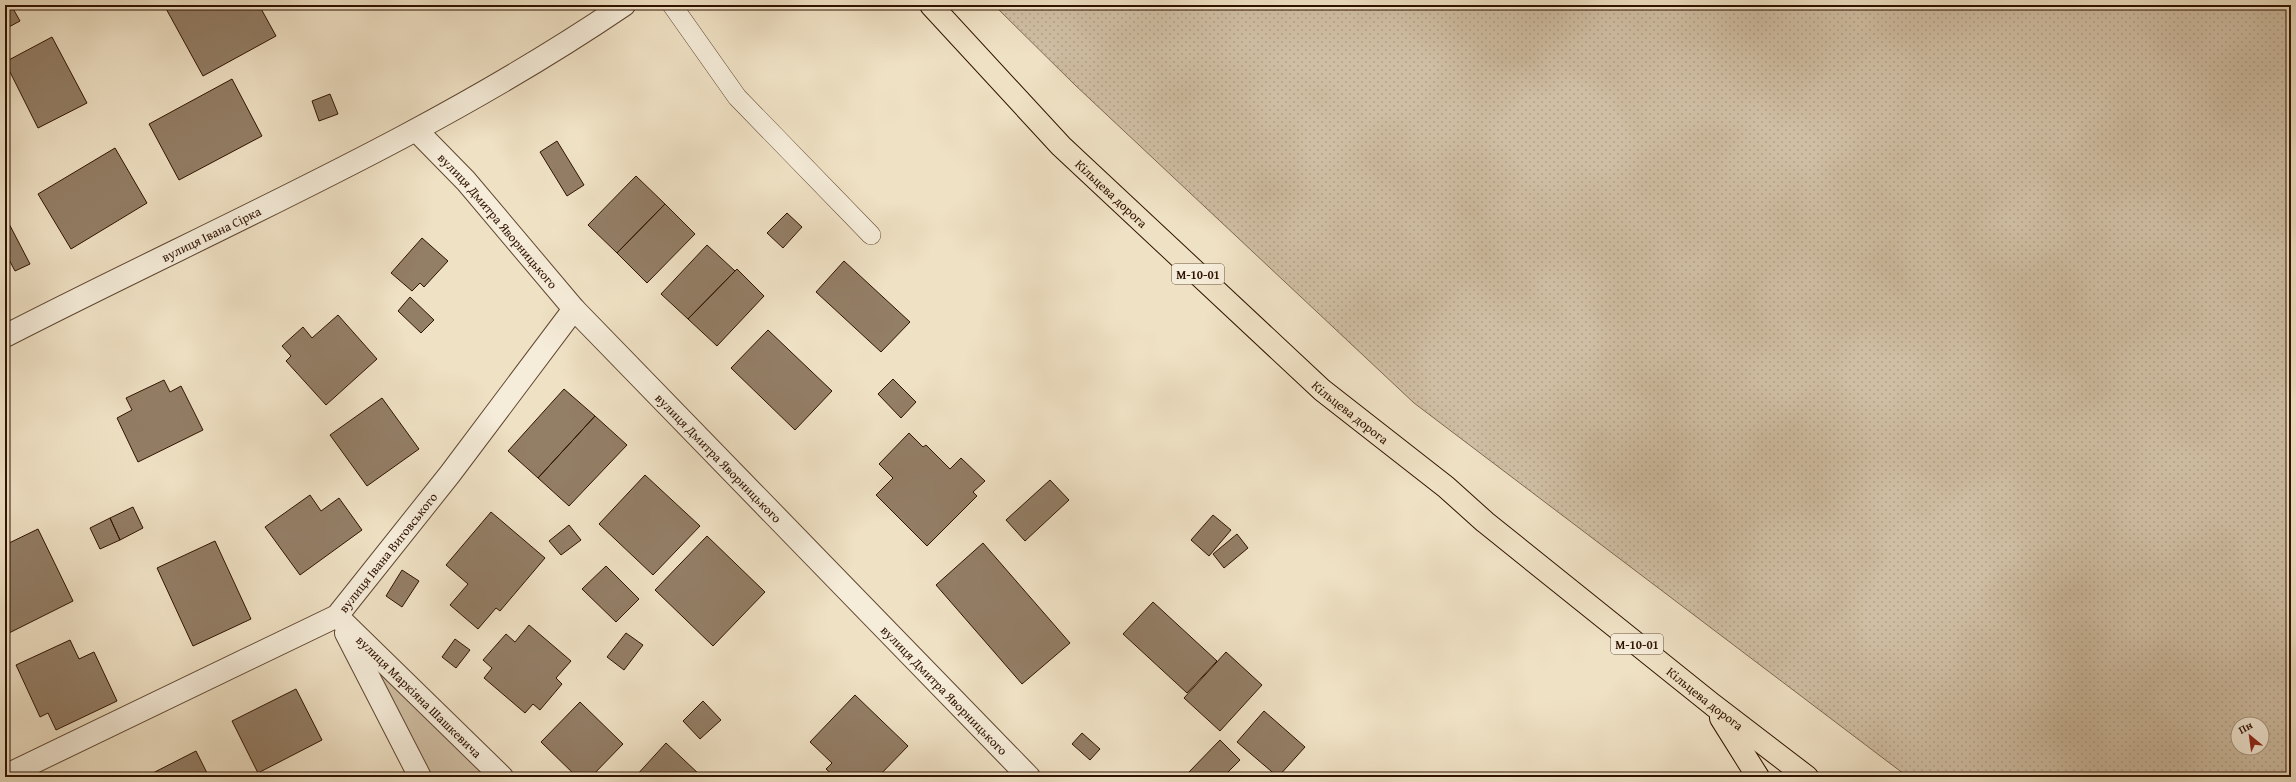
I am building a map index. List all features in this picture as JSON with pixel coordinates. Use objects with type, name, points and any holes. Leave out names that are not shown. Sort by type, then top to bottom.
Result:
[{"type":"highway","name":"Кільцева дорога","points":[[931,5],[1061,146],[1322,390],[1446,487],[1485,522],[1713,705],[1807,777]]},
{"type":"highway","points":[[1713,705],[1758,777]]},
{"type":"street","name":"вулиця Івана Сірка","points":[[5,336],[417,131],[585,31],[624,5]]},
{"type":"street","name":"вулиця Дмитра Яворницького","points":[[417,131],[466,180],[574,309],[1029,777]]},
{"type":"street","name":"вулиця Івана Виговського","points":[[5,776],[337,616],[450,474],[574,309]]},
{"type":"street","points":[[337,616],[420,777]]},
{"type":"street","name":"вулиця Маркіяна Шашкевича","points":[[337,616],[502,777]]},
{"type":"lane","points":[[672,5],[737,96],[871,235]]},
{"type":"shaded area","points":[[994,5],[2291,5],[2291,777],[1908,777],[1414,403],[1075,85]]},
{"type":"shaded area","points":[[337,616],[502,777],[420,777]]},
{"type":"building","points":[[5,5],[11,5],[20,21],[5,29]]},
{"type":"building","points":[[164,5],[259,5],[276,36],[203,76]]},
{"type":"building","points":[[52,37],[87,103],[38,128],[5,62]]},
{"type":"building","points":[[232,79],[262,136],[179,180],[149,124]]},
{"type":"building","points":[[330,94],[338,114],[319,121],[312,101]]},
{"type":"building","points":[[557,141],[584,185],[567,196],[540,152]]},
{"type":"building","points":[[115,148],[147,203],[71,249],[38,194]]},
{"type":"building","points":[[636,176],[665,204],[617,253],[588,225]]},
{"type":"building","points":[[665,204],[695,234],[647,283],[617,253]]},
{"type":"building","points":[[787,213],[802,227],[783,248],[767,233]]},
{"type":"building","points":[[5,216],[30,264],[15,271],[5,252]]},
{"type":"building","points":[[422,238],[448,261],[424,287],[420,283],[412,291],[391,273]]},
{"type":"building","points":[[707,245],[735,271],[688,319],[661,294]]},
{"type":"building","points":[[844,261],[910,322],[881,352],[816,292]]},
{"type":"building","points":[[737,269],[764,296],[717,346],[688,319]]},
{"type":"building","points":[[410,297],[434,320],[421,333],[398,311]]},
{"type":"building","points":[[338,315],[377,359],[326,405],[286,361],[291,356],[282,346],[303,327],[312,338]]},
{"type":"building","points":[[768,330],[832,391],[795,430],[731,368]]},
{"type":"building","points":[[893,379],[916,402],[901,418],[878,394]]},
{"type":"building","points":[[164,380],[170,392],[181,386],[203,430],[138,462],[117,418],[132,410],[126,398]]},
{"type":"building","points":[[564,389],[595,416],[538,478],[508,451]]},
{"type":"building","points":[[382,398],[419,449],[367,486],[330,435]]},
{"type":"building","points":[[595,416],[627,445],[569,506],[538,478]]},
{"type":"building","points":[[909,433],[923,447],[926,445],[950,469],[961,458],[985,481],[973,492],[977,496],[927,546],[876,495],[893,478],[879,464]]},
{"type":"building","points":[[645,475],[700,526],[653,575],[599,524]]},
{"type":"building","points":[[1050,480],[1069,500],[1025,541],[1006,520]]},
{"type":"building","points":[[310,495],[321,511],[339,498],[362,530],[300,575],[265,527]]},
{"type":"building","points":[[133,507],[143,528],[120,540],[110,518]]},
{"type":"building","points":[[491,512],[545,558],[500,611],[496,608],[478,629],[450,605],[468,584],[446,565]]},
{"type":"building","points":[[1213,515],[1231,530],[1209,556],[1191,540]]},
{"type":"building","points":[[110,518],[120,540],[100,549],[90,528]]},
{"type":"building","points":[[569,525],[581,540],[561,555],[549,541]]},
{"type":"building","points":[[38,529],[73,601],[5,635],[5,545]]},
{"type":"building","points":[[1237,534],[1248,548],[1224,568],[1213,554]]},
{"type":"building","points":[[707,536],[765,592],[713,646],[655,590]]},
{"type":"building","points":[[215,541],[251,619],[193,646],[157,568]]},
{"type":"building","points":[[983,543],[1070,643],[1022,684],[936,585]]},
{"type":"building","points":[[606,566],[639,599],[616,622],[582,589]]},
{"type":"building","points":[[402,570],[419,581],[402,607],[386,596]]},
{"type":"building","points":[[1153,602],[1217,661],[1187,693],[1123,634]]},
{"type":"building","points":[[529,625],[571,661],[556,678],[562,684],[540,710],[533,704],[525,713],[484,678],[492,668],[483,660],[506,634],[515,642]]},
{"type":"building","points":[[626,633],[643,645],[624,670],[607,657]]},
{"type":"building","points":[[455,639],[470,650],[456,668],[442,657]]},
{"type":"building","points":[[70,640],[79,659],[94,652],[117,701],[56,730],[48,713],[40,717],[16,665]]},
{"type":"building","points":[[1226,652],[1262,685],[1220,731],[1184,698]]},
{"type":"building","points":[[296,689],[322,740],[258,773],[232,721]]},
{"type":"building","points":[[855,695],[908,746],[878,777],[835,777],[826,769],[832,763],[810,742]]},
{"type":"building","points":[[703,701],[721,720],[700,739],[683,721]]},
{"type":"building","points":[[580,702],[623,744],[591,777],[577,777],[541,742]]},
{"type":"building","points":[[1264,711],[1305,747],[1278,777],[1237,742]]},
{"type":"building","points":[[1082,733],[1100,749],[1090,760],[1072,744]]},
{"type":"building","points":[[1220,740],[1240,760],[1223,777],[1195,777],[1189,772]]},
{"type":"building","points":[[666,743],[700,775],[698,777],[635,777]]},
{"type":"building","points":[[196,751],[209,777],[147,776]]},
{"type":"building","points":[[918,772],[923,777],[912,777]]}]
